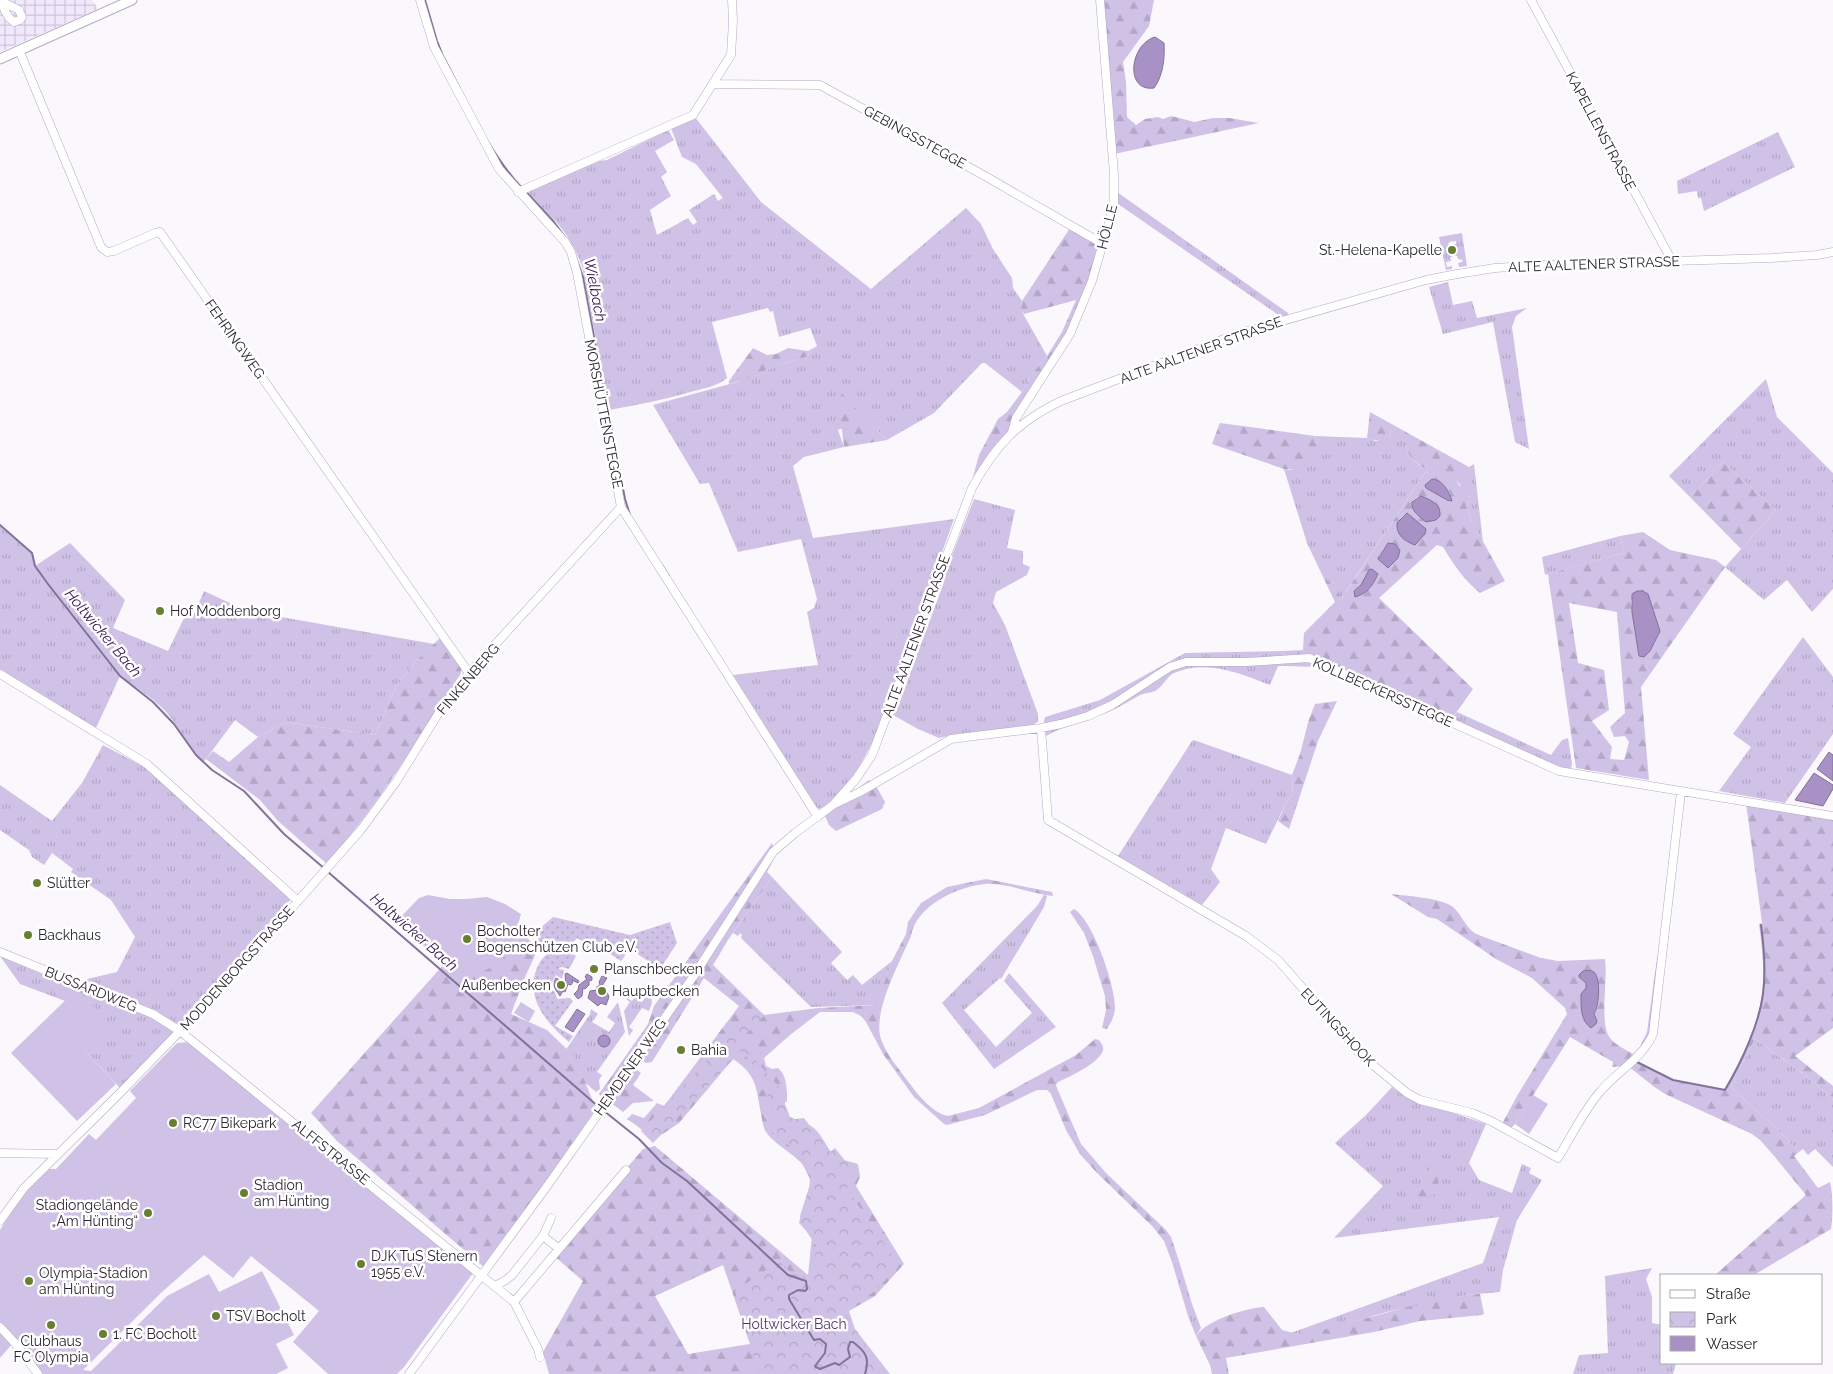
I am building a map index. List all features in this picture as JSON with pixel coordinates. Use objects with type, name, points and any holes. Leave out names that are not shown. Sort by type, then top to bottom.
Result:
[{"type":"main road","points":[[0,58],[132,0]]},
{"type":"street","name":"MORSHÜTTENSTEGGE","points":[[420,0],[434,48],[499,169],[565,242],[575,262],[621,507],[818,817]]},
{"type":"street","points":[[518,192],[692,115],[731,55],[732,0]]},
{"type":"street","name":"HÖLLE","points":[[1012,432],[1016,418],[1070,334],[1092,281],[1114,205],[1100,0]]},
{"type":"street","name":"KAPELLENSTRASSE","points":[[1531,0],[1672,261]]},
{"type":"street","name":"FEHRINGWEG","points":[[19,50],[101,247],[107,252],[160,232],[469,674]]},
{"type":"street","name":"GEBINGSSTEGGE","points":[[713,84],[820,85],[1103,244]]},
{"type":"street","name":"ALTE AALTENER STRASSE","points":[[818,817],[833,805],[856,779],[872,755],[972,488],[996,450],[1012,432],[1037,413],[1061,401],[1240,334],[1426,280],[1505,267],[1771,258],[1833,252]]},
{"type":"street","name":"FINKENBERG","points":[[298,901],[360,831],[396,782],[443,706],[469,674],[621,507]]},
{"type":"street","name":"KOLLBECKERSSTEGGE","points":[[833,805],[860,792],[951,739],[1041,728],[1088,716],[1112,705],[1170,667],[1186,662],[1247,662],[1309,658],[1559,771],[1833,816]]},
{"type":"street","name":"MODDENBORGSTRASSE","points":[[0,674],[147,764],[298,901],[243,959],[180,1031],[24,1188],[0,1222]]},
{"type":"street","name":"EUTINGSHOOK","points":[[1041,728],[1048,820],[1246,936],[1278,960],[1362,1056],[1407,1093],[1420,1100],[1472,1113],[1491,1121],[1558,1158],[1597,1095],[1611,1078],[1644,1050],[1653,1034],[1681,792]]},
{"type":"street","name":"HEMDENER WEG","points":[[409,1374],[606,1103],[692,977],[773,852],[818,817]]},
{"type":"street","name":"BUSSARDWEG","points":[[0,952],[153,1014],[180,1031]]},
{"type":"street","name":"ALFFSTRASSE","points":[[180,1031],[482,1275]]},
{"type":"street","points":[[0,1153],[57,1154]]},
{"type":"street","points":[[514,1302],[626,1170]]},
{"type":"street","points":[[494,1286],[512,1275],[543,1236],[551,1218]]},
{"type":"street","points":[[543,1236],[558,1248]]},
{"type":"street","points":[[482,1275],[514,1302],[538,1349],[540,1357]]},
{"type":"street","points":[[0,1327],[38,1374]]},
{"type":"shaded area","points":[[0,0],[92,0],[98,9],[0,52]]},
{"type":"green space","points":[[1102,0],[1154,0],[1149,26],[1123,62],[1126,82],[1127,117],[1136,125],[1145,119],[1158,117],[1163,119],[1171,116],[1195,122],[1213,118],[1229,118],[1259,123],[1114,154]]},
{"type":"green space","points":[[695,117],[761,202],[871,289],[966,208],[981,224],[993,249],[1012,278],[1013,288],[1022,301],[1021,310],[1047,356],[1031,375],[1022,392],[985,363],[982,363],[934,413],[887,440],[838,390],[851,425],[838,430],[844,447],[804,457],[793,466],[813,538],[954,519],[876,735],[854,775],[823,809],[816,808],[733,675],[818,665],[807,612],[814,608],[817,599],[801,539],[738,552],[709,483],[700,484],[653,405],[737,382],[759,375],[782,364],[806,357],[817,346],[810,328],[779,337],[773,311],[770,312],[768,308],[712,322],[727,378],[707,388],[652,402],[609,410],[582,266],[572,244],[562,229],[534,202],[528,193],[536,186],[599,161],[607,160],[668,130],[674,140],[655,151],[667,172],[661,177],[671,196],[650,210],[657,235],[688,218],[693,225],[697,222],[689,210],[714,194],[718,201],[723,198],[696,164],[682,157],[671,128]]},
{"type":"green space","points":[[1778,132],[1795,167],[1704,211],[1697,191],[1678,194],[1677,181]]},
{"type":"green space","points":[[1117,192],[1288,313],[1288,317],[1283,318],[1118,204]]},
{"type":"green space","points":[[1070,228],[1092,241],[1097,247],[1090,280],[1068,333],[1009,431],[993,448],[973,477],[979,455],[998,419],[1007,412],[1022,392],[1031,375],[1047,356],[1062,332],[1076,300],[1024,314],[1021,310],[1022,301]]},
{"type":"green space","points":[[1462,233],[1467,266],[1459,267],[1458,263],[1463,260],[1455,256],[1454,244],[1456,244],[1456,241],[1449,242],[1450,255],[1453,257],[1450,257],[1451,261],[1446,262],[1447,267],[1452,266],[1452,269],[1446,270],[1439,237]]},
{"type":"green space","points":[[1448,282],[1453,305],[1472,301],[1477,318],[1527,308],[1516,316],[1512,327],[1529,449],[1515,442],[1493,322],[1443,334],[1429,287]]},
{"type":"green space","points":[[817,346],[806,357],[729,384],[729,381],[753,348],[767,355],[776,354],[788,348],[808,351]]},
{"type":"green space","points":[[1766,379],[1777,417],[1833,473],[1833,589],[1812,612],[1787,580],[1764,600],[1725,567],[1776,510],[1723,462],[1690,497],[1669,476]]},
{"type":"green space","points":[[837,388],[887,440],[844,447]]},
{"type":"green space","points":[[1370,412],[1469,467],[1468,473],[1457,481],[1459,485],[1465,488],[1470,498],[1466,505],[1471,520],[1505,581],[1480,593],[1459,572],[1443,547],[1437,545],[1379,598],[1473,689],[1448,724],[1318,667],[1285,666],[1283,651],[1303,650],[1304,633],[1335,602],[1325,581],[1332,581],[1342,598],[1427,470],[1411,458],[1407,450],[1406,439],[1399,436],[1395,430],[1391,430],[1390,436],[1382,439],[1374,440],[1367,438]],"holes":[[[1436,479],[1443,484],[1450,494],[1447,500],[1437,494]],[[1418,497],[1426,522],[1416,513],[1412,501]],[[1404,515],[1425,534],[1415,544],[1406,540],[1399,533],[1398,524]],[[1388,543],[1395,544],[1398,552],[1391,566],[1379,556]],[[1369,570],[1378,575],[1366,591],[1355,597],[1354,591],[1361,585]]]},
{"type":"green space","points":[[1220,423],[1315,436],[1321,457],[1299,468],[1284,469],[1212,444]]},
{"type":"green space","points":[[1391,430],[1395,430],[1406,439],[1407,449],[1411,458],[1427,470],[1341,599],[1332,581],[1325,581],[1307,543],[1284,469],[1290,470],[1320,457],[1315,436],[1367,438],[1376,441],[1390,436]]},
{"type":"green space","points":[[1723,462],[1776,510],[1741,549],[1690,497]]},
{"type":"green space","points":[[1474,464],[1483,542],[1471,520],[1466,505],[1470,497],[1457,481]]},
{"type":"green space","points":[[974,499],[1015,510],[1007,548],[1023,551],[1023,564],[1030,567],[1027,575],[996,592],[993,603],[1005,625],[1038,714],[1038,722],[1030,726],[956,734],[939,738],[893,715],[900,701],[944,582],[946,571]]},
{"type":"green space","points":[[0,525],[32,553],[35,566],[70,543],[125,600],[113,628],[168,651],[186,614],[193,616],[204,591],[247,611],[434,644],[416,661],[396,687],[375,735],[285,722],[258,737],[235,720],[203,762],[166,712],[154,700],[120,676],[96,728],[0,670]]},
{"type":"green space","points":[[1643,532],[1670,550],[1716,560],[1725,567],[1641,687],[1649,780],[1576,768],[1548,574],[1624,553],[1620,536]],"holes":[[[1637,591],[1643,591],[1648,594],[1655,642],[1644,657],[1639,656],[1631,601]],[[1569,603],[1617,612],[1625,713],[1610,727],[1614,737],[1625,736],[1629,742],[1624,760],[1610,759],[1612,747],[1592,721],[1609,710],[1604,670],[1578,663]]]},
{"type":"green space","points":[[1620,536],[1624,553],[1545,575],[1542,557]]},
{"type":"green space","points":[[1803,637],[1833,677],[1833,734],[1785,803],[1719,791],[1751,747],[1733,734]]},
{"type":"green space","points":[[440,638],[461,668],[461,673],[381,795],[327,864],[278,821],[260,800],[206,759],[213,751],[229,762],[258,737],[285,722],[375,735],[396,687],[416,661]]},
{"type":"green space","points":[[1283,651],[1283,657],[1181,659],[1119,698],[1091,712],[1052,724],[1044,724],[1045,717],[1100,700],[1185,653]]},
{"type":"green space","points":[[1284,661],[1285,666],[1278,666],[1270,685],[1223,669],[1198,667],[1186,669],[1171,675],[1155,691],[1140,695],[1097,717],[1062,728],[1046,736],[1046,731],[1136,690],[1182,664]]},
{"type":"green space","points":[[1337,701],[1318,741],[1289,829],[1278,821],[1287,801],[1293,794],[1292,775],[1300,754],[1309,719],[1315,704]]},
{"type":"green space","points":[[1457,712],[1551,755],[1562,740],[1568,738],[1572,763],[1571,770],[1541,761],[1451,720]]},
{"type":"green space","points":[[1194,740],[1292,775],[1293,794],[1287,801],[1266,844],[1226,828],[1211,869],[1220,882],[1202,905],[1118,856]]},
{"type":"green space","points":[[103,745],[144,767],[291,899],[179,1025],[168,1018],[83,982],[87,979],[117,972],[135,937],[111,900],[71,872],[73,869],[52,853],[44,865],[32,857],[29,850],[0,830],[0,785],[52,821],[82,783]]},
{"type":"green space","points":[[869,780],[876,786],[885,802],[882,809],[836,831],[829,825],[824,814]]},
{"type":"green space","points":[[1746,803],[1833,818],[1833,1028],[1795,1056],[1833,1086],[1833,1100],[1809,1078],[1755,1039],[1731,1087],[1799,1152],[1794,1156],[1818,1188],[1830,1182],[1832,1199],[1831,1229],[1756,1274],[1716,1274],[1806,1195],[1760,1140],[1752,1134],[1665,1094],[1628,1066],[1635,1060],[1673,1080],[1724,1089],[1742,1056],[1753,1030],[1760,1005],[1763,976],[1759,924],[1762,923]]},
{"type":"green space","points":[[772,843],[776,855],[767,872],[772,877],[713,965],[764,1015],[818,1008],[876,1005],[892,961],[906,934],[908,922],[921,903],[947,887],[986,879],[1052,892],[1053,896],[1001,885],[985,884],[962,889],[929,907],[914,925],[894,973],[880,1015],[879,1028],[881,1039],[890,1057],[918,1094],[932,1108],[948,1116],[979,1108],[1076,1055],[1095,1039],[1099,1040],[1103,1047],[1101,1055],[1084,1069],[1058,1082],[1057,1088],[1081,1144],[1106,1173],[1166,1230],[1171,1237],[1179,1261],[1172,1262],[1164,1241],[1153,1227],[1080,1154],[1066,1130],[1051,1094],[1047,1090],[1037,1090],[985,1115],[947,1125],[944,1124],[914,1097],[883,1054],[861,1016],[853,1012],[820,1012],[764,1058],[766,1066],[772,1069],[778,1068],[785,1079],[787,1101],[783,1104],[785,1120],[811,1126],[820,1134],[834,1157],[858,1164],[860,1177],[856,1186],[904,1264],[875,1296],[849,1311],[855,1329],[890,1374],[549,1374],[543,1352],[583,1281],[553,1255],[643,1149],[655,1146],[808,1275],[812,1236],[799,1223],[810,1185],[809,1175],[802,1163],[776,1143],[766,1132],[754,1082],[741,1065],[733,1059],[679,1123],[652,1141],[640,1128],[627,1119],[632,1114],[644,1118],[657,1103],[664,1106],[739,1006],[704,978],[652,1062],[646,1063],[640,1059],[634,1068],[641,1073],[633,1085],[653,1101],[633,1103],[623,1112],[599,1094],[648,1024],[654,1006]],"holes":[[[723,1265],[750,1344],[688,1354],[655,1296]]]},
{"type":"green space","points":[[772,877],[842,952],[831,963],[847,980],[853,975],[862,985],[892,961],[877,1005],[811,1007],[741,938],[742,935],[740,933],[738,936],[733,933]]},
{"type":"green space","points":[[1391,894],[1441,901],[1453,907],[1476,934],[1541,958],[1558,961],[1605,959],[1604,1012],[1607,1031],[1615,1043],[1633,1054],[1640,1047],[1647,1032],[1657,958],[1661,957],[1654,1023],[1648,1043],[1624,1066],[1612,1067],[1613,1062],[1570,1037],[1510,1129],[1502,1124],[1567,1014],[1565,1008],[1532,978],[1496,959],[1437,919],[1428,917]],"holes":[[[1583,971],[1592,971],[1598,999],[1591,1028],[1584,1019],[1586,983],[1579,977]]]},
{"type":"green space","name":"Bocholter Bogenschützen Club e.V.","points":[[428,895],[450,899],[487,897],[505,904],[521,914],[515,936],[520,942],[496,965],[464,981],[396,922],[419,898]]},
{"type":"green space","points":[[1044,895],[1047,896],[1044,907],[1001,979],[964,1010],[996,1047],[1032,1013],[1004,981],[1009,973],[1056,1027],[994,1069],[942,1003],[1037,906]]},
{"type":"green space","points":[[1074,909],[1081,915],[1088,926],[1107,969],[1114,997],[1115,1010],[1107,1029],[1102,1028],[1106,1010],[1105,996],[1084,933],[1070,912]]},
{"type":"green space","points":[[553,917],[630,935],[670,922],[677,943],[660,969],[630,949],[621,961],[601,948],[595,955],[586,949],[588,945],[577,938],[571,945],[563,941],[547,944],[537,931]]},
{"type":"green space","points":[[557,925],[560,931],[551,944],[537,951],[511,1014],[547,1030],[575,1057],[596,1109],[485,1268],[337,1141],[311,1113],[453,954],[505,951],[524,934],[532,943]]},
{"type":"green space","points":[[560,949],[567,950],[576,956],[569,969],[559,968],[564,970],[562,979],[556,975],[549,988],[555,992],[557,999],[570,998],[573,1001],[555,1026],[573,1036],[569,1042],[545,1018],[535,998],[533,987],[541,961],[548,954]]},
{"type":"green space","points":[[0,956],[78,989],[65,1001],[20,984]]},
{"type":"green space","points":[[77,989],[112,1027],[86,1052],[116,1084],[77,1121],[11,1053]]},
{"type":"green space","points":[[78,989],[153,1016],[175,1033],[121,1089],[86,1052]]},
{"type":"green space","points":[[638,991],[636,998],[642,1002],[646,992],[651,996],[652,1003],[649,1011],[642,1008],[629,1027],[633,1030],[629,1036],[624,1011],[630,1002],[626,999],[632,1001]]},
{"type":"green space","points":[[521,1002],[535,1011],[529,1022],[514,1013]]},
{"type":"green space","points":[[618,1002],[625,1032],[597,1072],[602,1075],[599,1080],[600,1089],[596,1092],[559,1060],[590,1014],[591,1009],[598,1014],[592,1022],[609,1032],[615,1023],[607,1017]]},
{"type":"green space","name":"Holtwicker Bach","points":[[756,1008],[764,1016],[739,1041],[778,1086],[790,1117],[795,1119],[804,1118],[830,1152],[835,1148],[854,1172],[847,1189],[898,1263],[874,1291],[843,1311],[883,1374],[808,1374],[805,1368],[794,1374],[761,1374],[755,1361],[735,1291],[779,1261],[788,1270],[809,1281],[817,1247],[800,1222],[800,1216],[811,1181],[800,1159],[790,1146],[772,1131],[774,1111],[768,1098],[766,1080],[741,1051],[653,1143],[641,1131]]},
{"type":"green space","points":[[1755,1039],[1809,1078],[1833,1100],[1833,1167],[1815,1149],[1808,1155],[1803,1149],[1799,1152],[1731,1087]]},
{"type":"green space","points":[[188,1042],[473,1273],[397,1374],[328,1374],[293,1342],[319,1311],[251,1256],[233,1278],[204,1255],[162,1292],[83,1370],[91,1371],[167,1296],[209,1274],[219,1292],[262,1271],[294,1335],[276,1344],[288,1368],[276,1374],[42,1374],[0,1323],[0,1230],[21,1197],[48,1169],[56,1169],[89,1134],[96,1140],[136,1098],[130,1091],[177,1043]]},
{"type":"green space","points":[[1392,1087],[1404,1096],[1486,1124],[1469,1163],[1479,1180],[1512,1193],[1522,1164],[1531,1168],[1529,1173],[1542,1180],[1517,1220],[1503,1270],[1500,1292],[1463,1296],[1444,1302],[1394,1310],[1313,1333],[1291,1333],[1483,1263],[1499,1217],[1334,1238],[1383,1186],[1335,1143],[1366,1115]]},
{"type":"green space","points":[[1533,1095],[1548,1104],[1529,1134],[1515,1124]]},
{"type":"green space","points":[[1432,1166],[1438,1180],[1438,1193],[1424,1199],[1418,1199],[1416,1195],[1428,1182],[1429,1168]]},
{"type":"green space","points":[[1179,1261],[1201,1328],[1196,1336],[1172,1262]]},
{"type":"green space","points":[[1652,1268],[1646,1279],[1652,1297],[1652,1323],[1660,1325],[1660,1364],[1676,1364],[1673,1374],[1573,1374],[1579,1355],[1608,1353],[1605,1276]]},
{"type":"green space","points":[[1480,1294],[1484,1314],[1482,1315],[1420,1321],[1374,1332],[1226,1358],[1229,1374],[1212,1374],[1210,1365],[1196,1336],[1201,1330],[1217,1320],[1237,1312],[1256,1308],[1264,1307],[1282,1330],[1297,1334],[1327,1329],[1411,1306],[1445,1301],[1464,1295]]},
{"type":"green space","points":[[0,1332],[12,1344],[0,1358]]},
{"type":"water","points":[[1155,37],[1164,43],[1163,67],[1160,78],[1154,88],[1144,87],[1138,83],[1135,75],[1136,57],[1140,48],[1147,41]]},
{"type":"water","points":[[1432,479],[1439,481],[1445,486],[1452,501],[1426,488],[1425,485]]},
{"type":"water","points":[[1421,496],[1432,501],[1439,508],[1440,516],[1436,520],[1426,522],[1414,511],[1412,502]]},
{"type":"water","points":[[1407,513],[1426,529],[1425,534],[1415,545],[1407,542],[1399,534],[1397,527],[1397,523]]},
{"type":"water","points":[[1388,543],[1395,544],[1400,550],[1398,558],[1388,568],[1378,559]]},
{"type":"water","points":[[1372,569],[1378,574],[1374,582],[1366,591],[1355,597],[1354,591],[1361,585],[1369,570]]},
{"type":"water","points":[[1637,591],[1643,591],[1648,594],[1660,631],[1650,651],[1644,657],[1639,656],[1632,612],[1632,594]]},
{"type":"water","points":[[1829,752],[1833,755],[1833,781],[1817,769]]},
{"type":"water","points":[[1814,773],[1833,785],[1833,789],[1823,806],[1795,800]]},
{"type":"water","points":[[1583,971],[1595,973],[1598,984],[1598,998],[1594,1014],[1597,1021],[1591,1028],[1587,1025],[1582,1012],[1581,994],[1586,988],[1586,983],[1579,975]]},
{"type":"water","name":"Außenbecken","points":[[567,973],[579,981],[578,983],[572,980],[571,985],[568,984],[565,992],[563,991],[560,996],[554,983],[556,978],[566,984],[565,974]]},
{"type":"water","points":[[587,974],[592,977],[592,980],[589,981],[589,985],[585,989],[583,988],[582,996],[578,999],[574,994],[578,990],[579,985],[587,979],[585,977]]},
{"type":"water","name":"Hauptbecken","points":[[602,976],[607,978],[602,986],[606,989],[609,997],[606,1005],[601,1003],[598,1006],[588,998],[590,991],[597,990]]},
{"type":"water","points":[[577,1009],[585,1014],[573,1032],[565,1027]]},
{"type":"water","points":[[604,1035],[610,1041],[604,1047],[598,1041]]},
{"type":"waterway","name":"Wielbach","points":[[425,0],[443,56],[469,107],[498,158],[522,188]]},
{"type":"waterway","name":"Wielbach","points":[[527,193],[554,222],[571,245]]},
{"type":"waterway","name":"Wielbach","points":[[573,249],[583,277],[607,408]]},
{"type":"waterway","name":"Wielbach","points":[[609,415],[625,499],[630,515]]},
{"type":"waterway","name":"Holtwicker Bach","points":[[0,525],[32,553],[35,566],[120,676],[153,702],[174,724],[196,755],[212,770],[244,791],[284,834],[325,869]]},
{"type":"waterway","name":"Wielbach","points":[[662,565],[669,576]]},
{"type":"waterway","name":"Holtwicker Bach","points":[[328,872],[600,1108]]},
{"type":"waterway","points":[[1637,1062],[1673,1080],[1725,1090],[1748,1044],[1761,1006],[1764,985],[1764,950],[1761,925]]},
{"type":"waterway","name":"Holtwicker Bach","points":[[604,1111],[639,1139],[662,1163],[687,1181],[788,1275],[806,1281],[807,1289],[805,1291],[798,1290],[789,1295],[789,1299],[814,1340],[820,1339],[826,1344],[825,1353],[815,1366],[820,1369],[835,1363],[839,1365],[850,1357],[848,1349],[850,1342],[853,1342],[866,1356],[865,1374]]},
{"type":"place","name":"St.-Helena-Kapelle","points":[[1452,250]]},
{"type":"place","name":"Hof Moddenborg","points":[[160,611]]},
{"type":"place","name":"Slütter","points":[[37,883]]},
{"type":"place","name":"Backhaus","points":[[28,935]]},
{"type":"place","name":"Bocholter Bogenschützen Club e.V.","points":[[467,939]]},
{"type":"place","name":"Planschbecken","points":[[594,969]]},
{"type":"place","name":"Außenbecken","points":[[561,985]]},
{"type":"place","name":"Hauptbecken","points":[[602,991]]},
{"type":"place","name":"Bahia","points":[[681,1050]]},
{"type":"place","name":"RC77 Bikepark","points":[[173,1123]]},
{"type":"place","name":"Stadion am Hünting","points":[[244,1193]]},
{"type":"place","name":"Stadiongelände „Am Hünting“","points":[[148,1213]]},
{"type":"place","name":"DJK TuS Stenern 1955 e.V.","points":[[361,1264]]},
{"type":"place","name":"Olympia-Stadion am Hünting","points":[[29,1281]]},
{"type":"place","name":"TSV Bocholt","points":[[216,1316]]},
{"type":"place","name":"Clubhaus FC Olympia","points":[[51,1325]]},
{"type":"place","name":"1. FC Bocholt","points":[[103,1334]]}]
